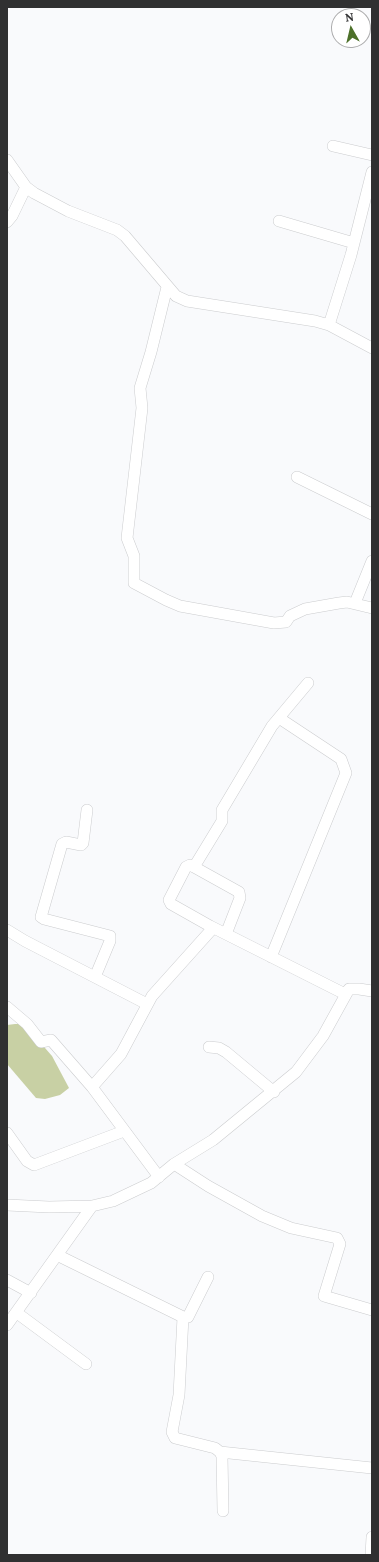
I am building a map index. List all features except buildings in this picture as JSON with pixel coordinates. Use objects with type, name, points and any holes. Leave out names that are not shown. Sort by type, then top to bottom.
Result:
[{"type":"street","points":[[333,146],[372,155]]},
{"type":"street","points":[[7,160],[26,187],[68,211],[117,230],[125,236],[176,296],[187,301],[315,320],[329,325],[372,348]]},
{"type":"street","points":[[329,325],[354,243],[372,172]]},
{"type":"street","points":[[7,222],[12,216],[26,187]]},
{"type":"street","points":[[279,221],[354,243]]},
{"type":"street","points":[[167,287],[140,388],[142,408],[127,538],[134,556],[134,582],[180,606],[274,623],[286,622],[290,616],[305,608],[338,603],[355,603],[372,608]]},
{"type":"street","points":[[297,477],[372,514]]},
{"type":"street","points":[[355,603],[372,561]]},
{"type":"street","points":[[194,867],[222,821],[222,810],[272,726],[308,683]]},
{"type":"street","points":[[271,957],[346,773],[345,766],[338,756],[279,718]]},
{"type":"street","points":[[87,810],[83,843],[81,845],[66,842],[62,844],[41,917],[110,936],[110,941],[95,977]]},
{"type":"street","points":[[226,934],[240,898],[239,892],[190,865],[186,867],[170,898],[170,903],[213,928],[345,994]]},
{"type":"street","points":[[92,1087],[122,1054],[147,1004],[156,991],[213,928]]},
{"type":"street","points":[[7,930],[25,941],[147,1004]]},
{"type":"street","points":[[7,1205],[49,1207],[92,1206],[113,1201],[159,1177],[174,1164],[213,1140],[274,1092],[296,1072],[318,1043],[349,989],[372,991]]},
{"type":"street","points":[[7,1007],[27,1024],[42,1042],[51,1040],[92,1087],[159,1177]]},
{"type":"street","points":[[208,1047],[218,1048],[226,1052],[274,1092]]},
{"type":"street","points":[[7,1133],[27,1161],[34,1165],[124,1131]]},
{"type":"street","points":[[174,1164],[208,1186],[262,1216],[291,1228],[337,1238],[340,1244],[324,1296],[372,1310]]},
{"type":"street","points":[[7,1325],[92,1206]]},
{"type":"street","points":[[57,1255],[183,1317],[188,1316],[208,1277]]},
{"type":"street","points":[[7,1280],[31,1293]]},
{"type":"street","points":[[17,1313],[86,1364]]},
{"type":"street","points":[[183,1317],[179,1395],[173,1436],[215,1448],[220,1452],[222,1456],[223,1510]]},
{"type":"street","points":[[220,1452],[372,1468]]},
{"type":"street","points":[[371,1555],[372,1537]]},
{"type":"green space","points":[[24,1024],[52,1056],[69,1088],[60,1095],[45,1099],[36,1098],[7,1064],[7,1025]]}]
